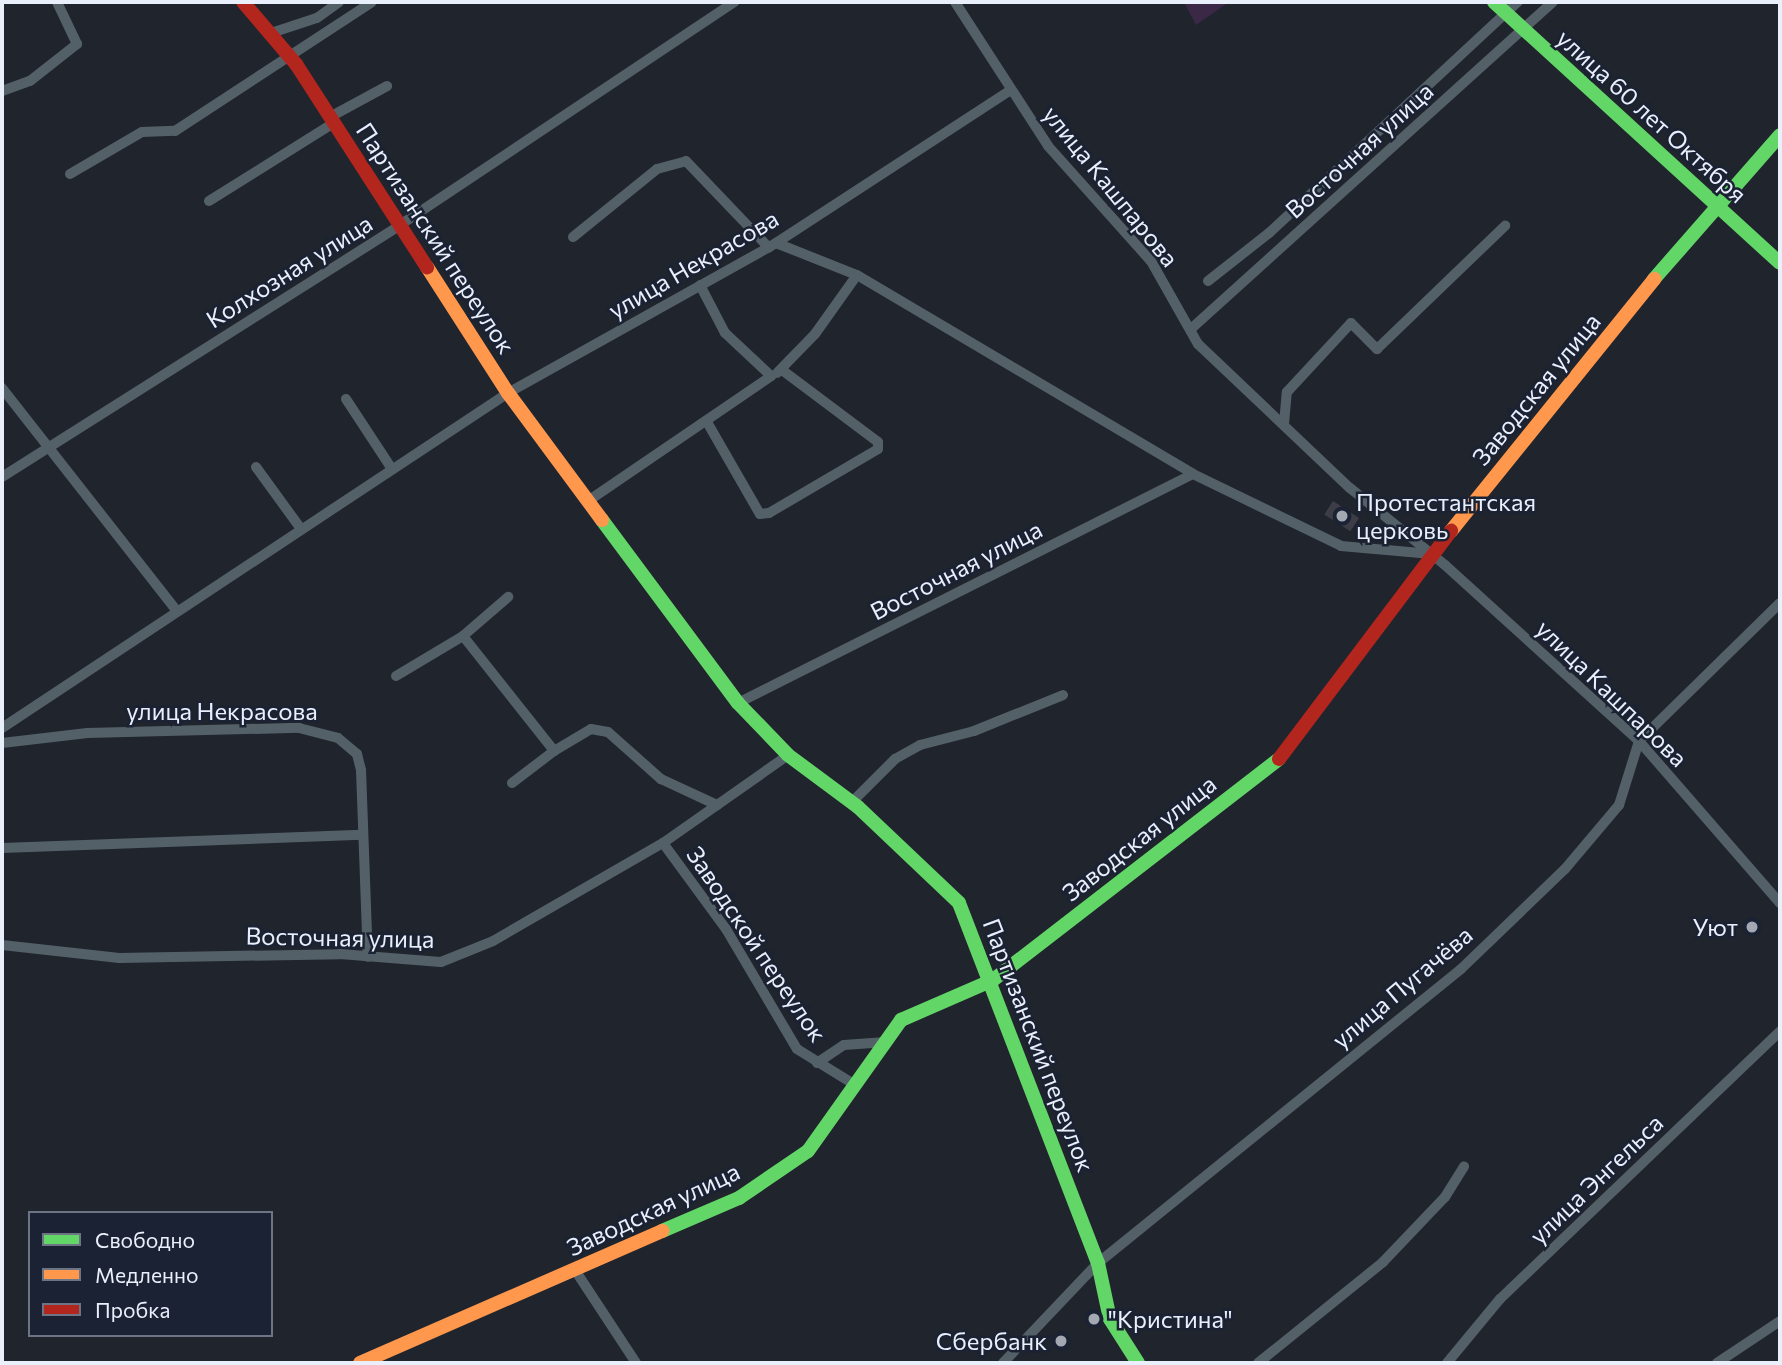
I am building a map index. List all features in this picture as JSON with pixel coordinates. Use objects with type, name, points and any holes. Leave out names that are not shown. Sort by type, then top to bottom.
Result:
[{"type":"street","points":[[2,91],[30,81],[77,44],[57,2]]},
{"type":"street","name":"Партизанский переулок","points":[[243,2],[292,59],[508,393],[738,704],[788,755],[852,802],[959,903],[993,980],[1098,1263],[1110,1318],[1138,1363]]},
{"type":"street","points":[[271,33],[317,18],[339,2]]},
{"type":"street","points":[[70,174],[142,132],[175,131],[292,59],[372,2]]},
{"type":"street","name":"Колхозная улица","points":[[2,478],[400,225],[735,2]]},
{"type":"street","name":"улица Кашпарова","points":[[955,2],[1048,146],[1151,261],[1192,328],[1198,344],[1240,388],[1284,424],[1350,488],[1432,554],[1639,741],[1780,904]]},
{"type":"street","name":"улица 60 лет Октября","points":[[1494,2],[1780,263]]},
{"type":"street","name":"Восточная улица","points":[[1208,281],[1286,217],[1518,2]]},
{"type":"street","name":"Восточная улица","points":[[1192,328],[1553,2]]},
{"type":"street","points":[[209,201],[387,86]]},
{"type":"street","name":"улица Некрасова","points":[[2,728],[175,609],[508,393],[772,245],[1011,90]]},
{"type":"street","name":"Заводская улица","points":[[360,1363],[739,1198],[808,1151],[901,1020],[993,980],[1265,772],[1291,748],[1432,554],[1716,203],[1780,135]]},
{"type":"street","points":[[573,237],[657,169],[686,160],[772,245],[858,275],[1193,474],[1341,546],[1432,554]]},
{"type":"street","points":[[1286,217],[1290,240]]},
{"type":"street","points":[[1284,424],[1287,392],[1351,323],[1377,349],[1506,226]]},
{"type":"street","points":[[588,500],[782,370],[858,275]]},
{"type":"street","points":[[700,285],[725,333],[771,376]]},
{"type":"street","points":[[707,422],[760,514],[769,513],[878,449],[878,442],[782,370]]},
{"type":"street","points":[[2,388],[175,609]]},
{"type":"street","points":[[346,400],[392,469]]},
{"type":"street","points":[[256,467],[301,529]]},
{"type":"street","name":"Восточная улица","points":[[738,704],[1193,474]]},
{"type":"street","points":[[396,676],[463,636],[508,597]]},
{"type":"street","name":"улица Пугачёва","points":[[1003,1363],[1098,1263],[1461,969],[1565,869],[1619,805],[1639,741],[1780,603]]},
{"type":"street","points":[[463,636],[554,751]]},
{"type":"street","points":[[852,802],[895,759],[920,745],[974,731],[1063,695]]},
{"type":"street","points":[[512,783],[554,751],[591,729],[608,732],[661,779],[717,805]]},
{"type":"street","name":"улица Некрасова","points":[[2,743],[87,733],[326,731],[357,754],[368,957]]},
{"type":"street","name":"Восточная улица","points":[[2,945],[119,958],[368,957],[441,962],[494,941],[663,843],[788,755]]},
{"type":"street","points":[[2,848],[362,835]]},
{"type":"street","name":"Заводской переулок","points":[[663,843],[726,929],[797,1049],[855,1085]]},
{"type":"street","name":"улица Энгельса","points":[[1447,1363],[1500,1299],[1780,1031]]},
{"type":"street","points":[[817,1063],[844,1045],[886,1042]]},
{"type":"street","points":[[1258,1363],[1383,1262],[1445,1197],[1464,1166]]},
{"type":"street","points":[[575,1270],[636,1363]]},
{"type":"street","points":[[1717,1363],[1780,1321]]},
{"type":"shaded area","points":[[1184,2],[1229,2],[1196,25]]},
{"type":"building","name":"Протестантская церковь","points":[[1333,501],[1359,518],[1350,531],[1324,514]]},
{"type":"traffic: fast","points":[[1494,2],[1780,263]]},
{"type":"traffic: fast","points":[[1654,279],[1780,135]]},
{"type":"traffic: fast","points":[[602,520],[738,703],[788,755],[858,807],[959,903],[1098,1263],[1110,1319],[1138,1363]]},
{"type":"traffic: fast","points":[[662,1231],[739,1198],[808,1151],[901,1020],[993,980],[1279,759]]},
{"type":"traffic: slow","points":[[427,267],[508,393],[602,520]]},
{"type":"traffic: slow","points":[[1451,531],[1654,279]]},
{"type":"traffic: slow","points":[[360,1363],[662,1231]]},
{"type":"traffic: jam","points":[[243,2],[296,64],[427,267]]},
{"type":"traffic: jam","points":[[1279,759],[1451,531]]},
{"type":"place","name":"Протестантская церковь","points":[[1342,516]]},
{"type":"place","name":"Уют","points":[[1752,927]]},
{"type":"place","name":"\"Кристина\"","points":[[1094,1319]]},
{"type":"place","name":"Сбербанк","points":[[1061,1341]]}]
